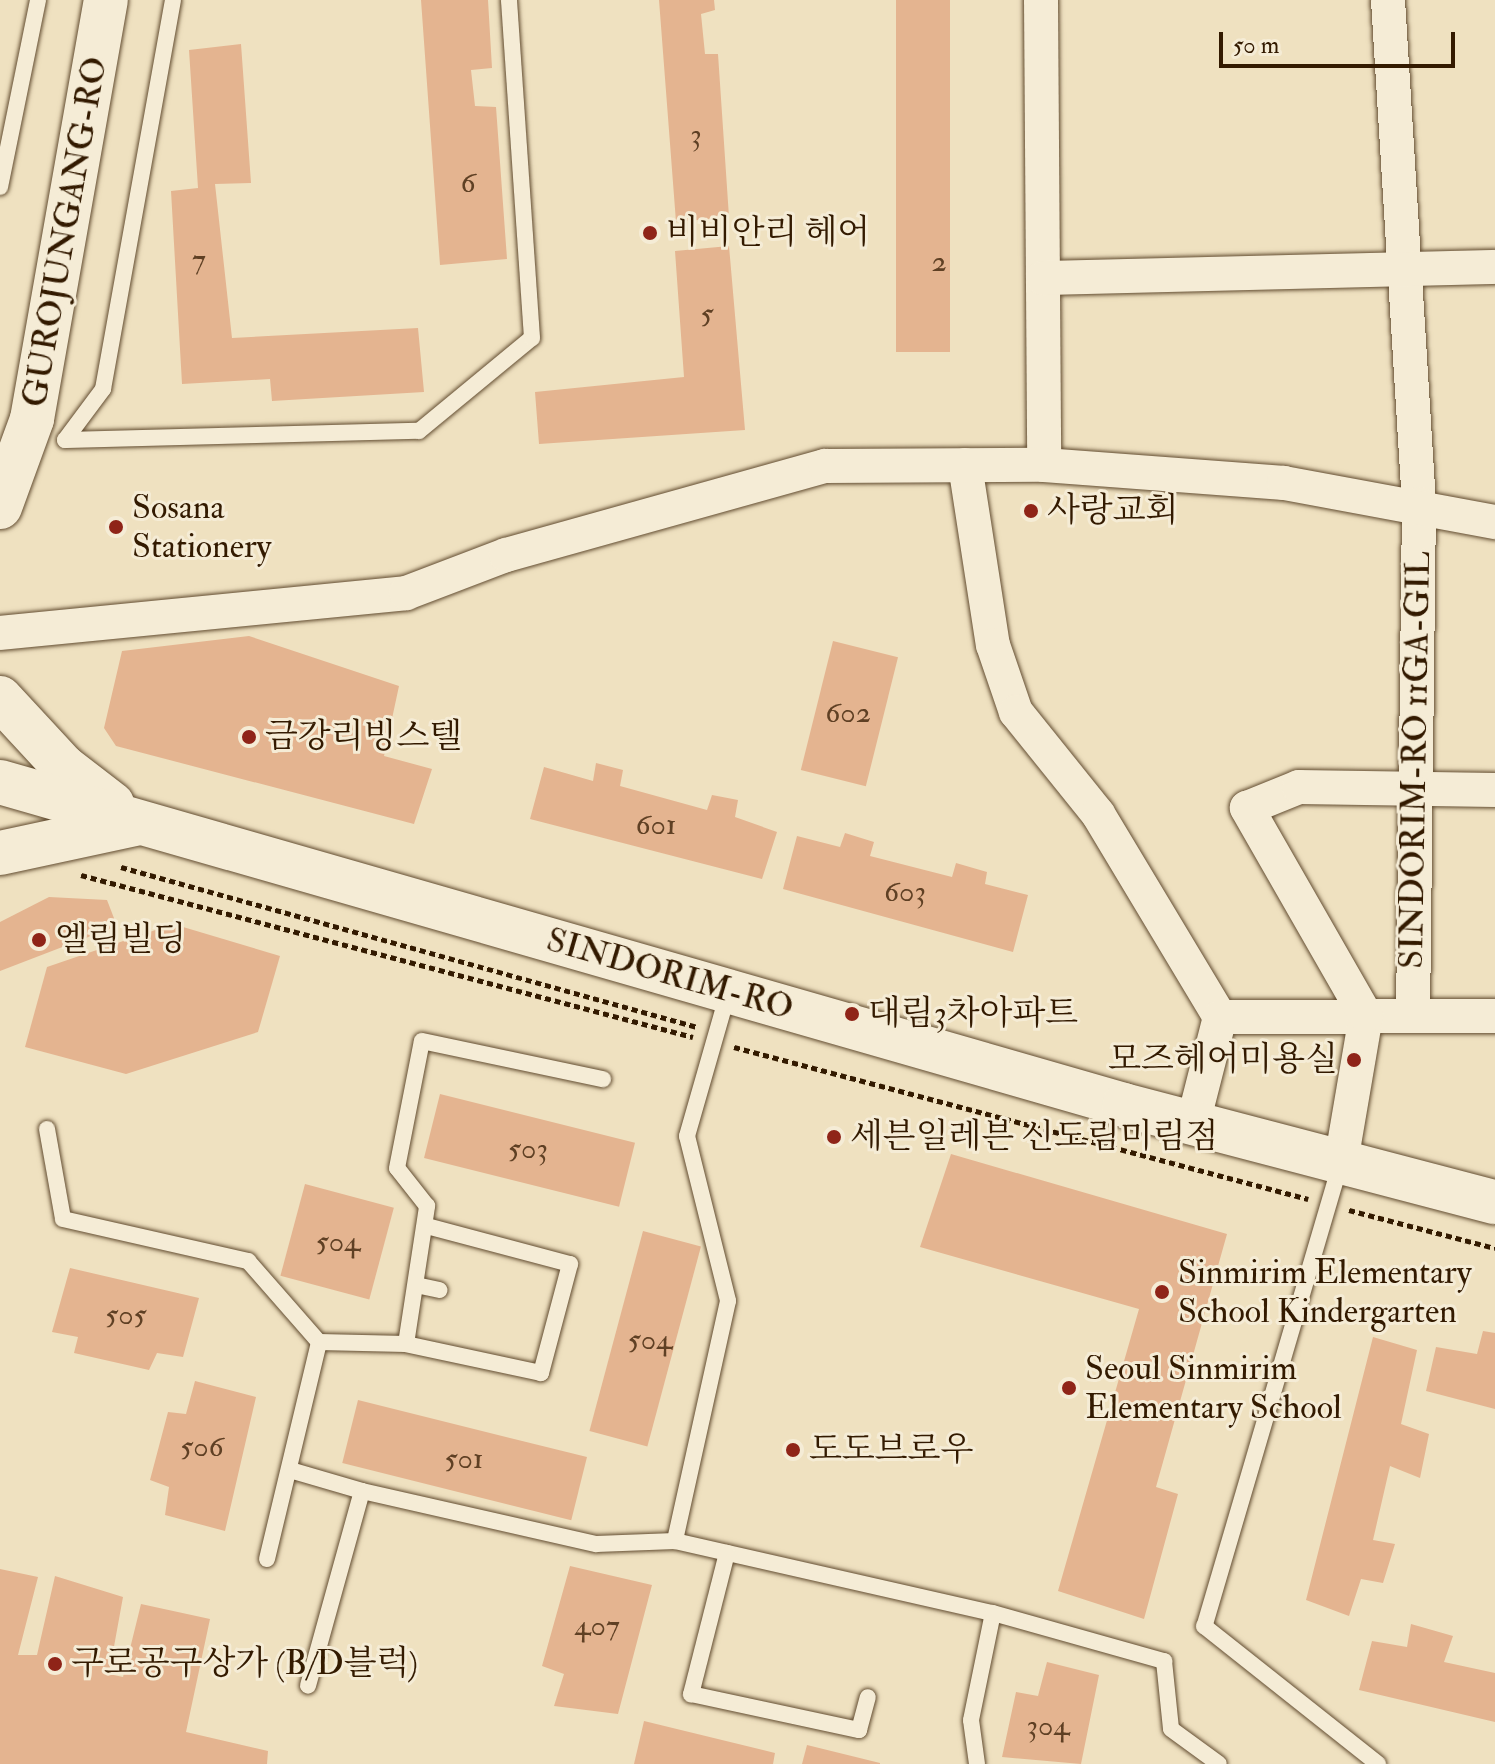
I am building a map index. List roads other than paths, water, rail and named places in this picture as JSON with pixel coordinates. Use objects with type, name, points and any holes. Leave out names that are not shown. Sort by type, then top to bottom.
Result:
[{"type":"street","name":"GUROJUNGANG-RO","points":[[0,507],[32,419],[106,0]]},
{"type":"street","points":[[1041,0],[1044,465]]},
{"type":"street","points":[[1388,0],[1419,504]]},
{"type":"street","points":[[1043,278],[1495,267]]},
{"type":"street","points":[[965,465],[993,645],[1016,712],[1098,814],[1220,1017],[1193,1123]]},
{"type":"street","name":"SINDORIM-RO 11GA-GIL","points":[[0,633],[406,593],[506,555],[825,466],[1044,465],[1284,483],[1419,504],[1495,522]]},
{"type":"street","name":"SINDORIM-RO 11GA-GIL","points":[[1413,1016],[1410,789],[1419,504]]},
{"type":"street","points":[[0,698],[64,767],[141,822]]},
{"type":"street","name":"SINDORIM-RO","points":[[0,782],[1193,1123],[1495,1202]]},
{"type":"street","points":[[1341,1162],[1366,1016],[1247,808],[1299,787],[1495,790]]},
{"type":"street","points":[[0,853],[141,822]]},
{"type":"street","points":[[1220,1017],[1495,1016]]},
{"type":"lane","points":[[0,187],[38,0]]},
{"type":"lane","points":[[173,0],[103,389],[65,440],[419,431],[532,338],[509,0]]},
{"type":"lane","points":[[675,1541],[728,1301],[687,1136],[729,991]]},
{"type":"lane","points":[[406,1344],[427,1226],[427,1206],[397,1168],[422,1041],[603,1079]]},
{"type":"lane","points":[[47,1129],[63,1219],[248,1261],[319,1342],[406,1344],[541,1373],[570,1264],[427,1226]]},
{"type":"lane","points":[[1341,1162],[1204,1626],[1378,1764]]},
{"type":"lane","points":[[416,1285],[439,1290]]},
{"type":"lane","points":[[267,1559],[319,1342]]},
{"type":"lane","points":[[290,1470],[362,1491],[596,1544],[675,1541],[993,1613],[1164,1661],[1171,1729],[1219,1764]]},
{"type":"lane","points":[[308,1686],[362,1491]]},
{"type":"lane","points":[[727,1553],[691,1694],[859,1730],[868,1697]]},
{"type":"lane","points":[[977,1764],[971,1720],[993,1613]]},
{"type":"place","name":"비비안리 헤어","points":[[650,233]]},
{"type":"place","name":"사랑교회","points":[[1031,511]]},
{"type":"place","name":"Sosana Stationery","points":[[116,527]]},
{"type":"place","name":"금강리빙스텔","points":[[249,737]]},
{"type":"place","name":"엘림빌딩","points":[[39,940]]},
{"type":"place","name":"대림3차아파트","points":[[852,1014]]},
{"type":"place","name":"모즈헤어미용실","points":[[1354,1060]]},
{"type":"place","name":"세븐일레븐 신도림미림점","points":[[834,1137]]},
{"type":"place","name":"Sinmirim Elementary School Kindergarten","points":[[1162,1292]]},
{"type":"place","name":"Seoul Sinmirim Elementary School","points":[[1069,1388]]},
{"type":"place","name":"도도브로우","points":[[793,1450]]},
{"type":"place","name":"구로공구상가 (B/D블럭)","points":[[55,1664]]}]
